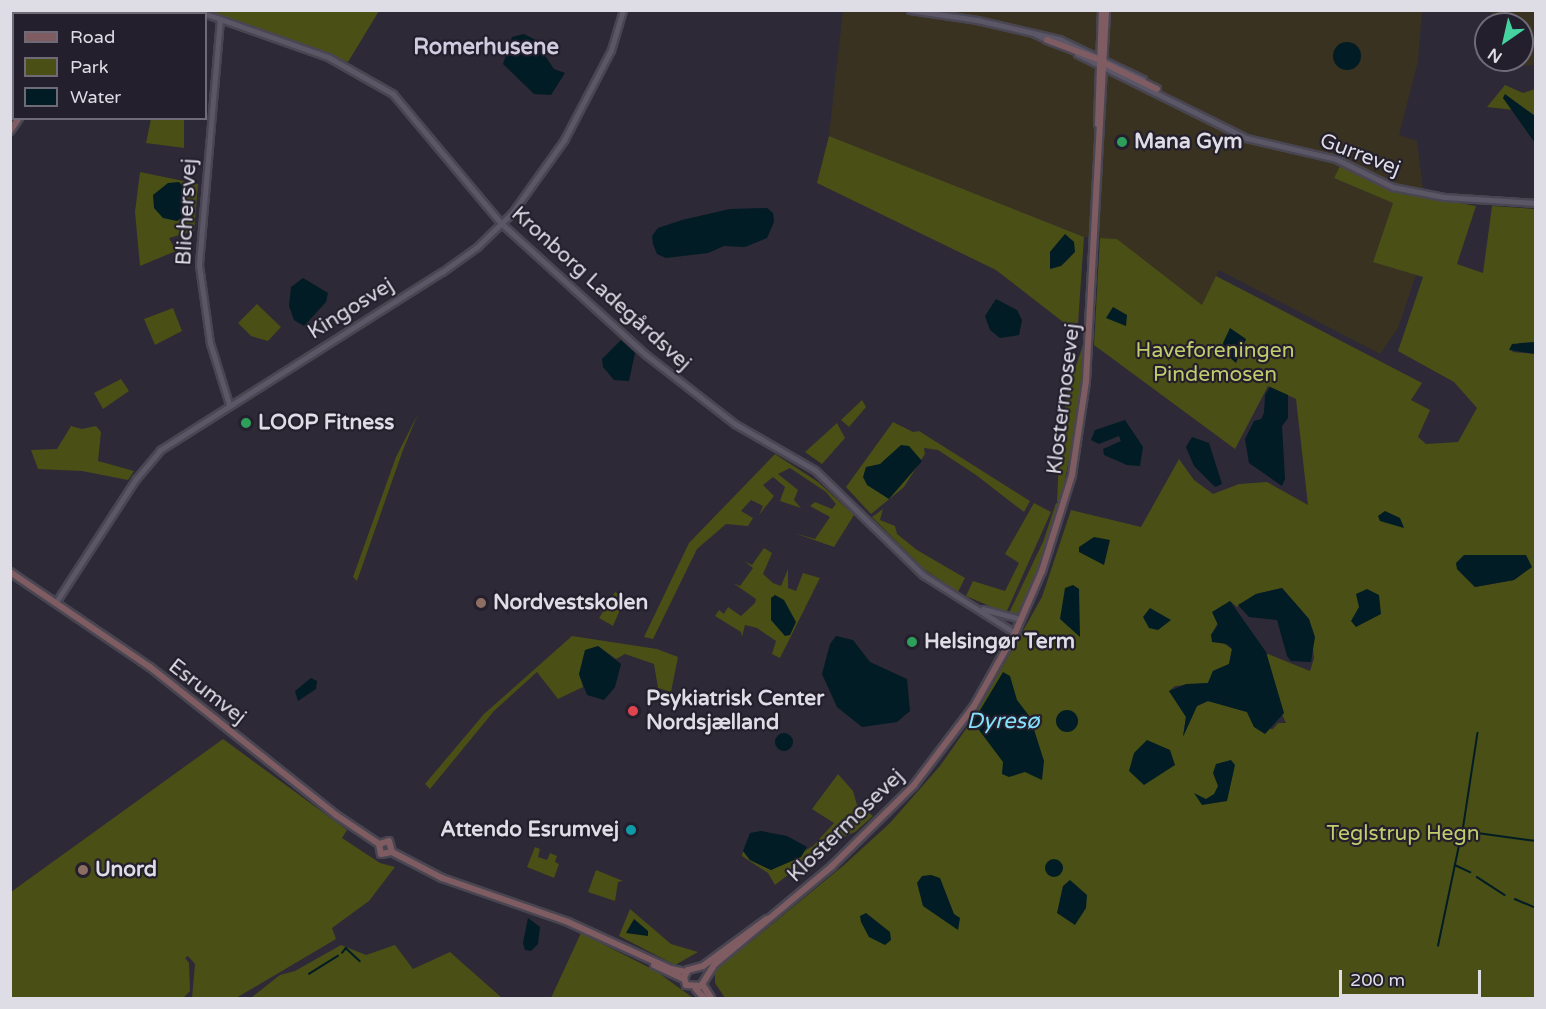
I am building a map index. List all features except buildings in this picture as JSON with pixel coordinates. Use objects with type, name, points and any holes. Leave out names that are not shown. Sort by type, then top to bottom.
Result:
[{"type":"main road","name":"Klostermosevej","points":[[1100,136],[1104,10]]},
{"type":"main road","points":[[1047,40],[1101,61],[1157,89]]},
{"type":"main road","name":"Klostermosevej","points":[[704,976],[867,834],[914,785],[974,706],[1015,633],[1061,514],[1080,430],[1092,310],[1101,115],[1101,61]]},
{"type":"main road","name":"Esrumvej","points":[[10,572],[150,667],[379,844]]},
{"type":"main road","points":[[392,852],[388,842],[379,844],[381,854],[392,852],[442,878],[617,943],[671,969],[686,972],[697,968],[704,976],[702,984],[696,989]]},
{"type":"main road","name":"Klostermosevej","points":[[697,968],[767,919]]},
{"type":"main road","points":[[617,943],[684,979],[688,987],[696,989],[704,999]]},
{"type":"main road","points":[[684,979],[686,972]]},
{"type":"main road","points":[[702,984],[711,999]]},
{"type":"street","name":"Kingosvej","points":[[56,602],[149,463],[180,435],[442,272],[501,223],[541,175],[564,140],[611,50],[623,10]]},
{"type":"street","name":"Gurrevej","points":[[910,10],[1035,34],[1101,61],[1246,138],[1336,159],[1402,189],[1536,203]]},
{"type":"street","name":"Kronborg Ladegårdsvej","points":[[207,15],[328,57],[393,94],[501,223],[673,378],[742,428],[815,470],[923,575],[1015,633]]},
{"type":"street","name":"Blichersvej","points":[[220,19],[198,265],[208,335],[229,404]]},
{"type":"street","name":"Gurrevej","points":[[1035,34],[1047,40]]},
{"type":"street","name":"Gurrevej","points":[[1157,89],[1182,105]]},
{"type":"street","name":"Kronborg Ladegårdsvej","points":[[973,606],[1021,619]]},
{"type":"shaded area","points":[[843,11],[1422,11],[1418,61],[1399,135],[1417,141],[1423,190],[1399,192],[1340,166],[1334,178],[1393,203],[1373,261],[1416,275],[1398,328],[1380,354],[1219,270],[1202,306],[1117,239],[1084,237],[829,136]]},
{"type":"shaded area","points":[[1535,11],[1535,65],[1534,12],[1491,12]]},
{"type":"green space","points":[[207,11],[379,11],[348,62]]},
{"type":"green space","points":[[1505,85],[1523,93],[1535,89],[1535,116],[1505,95],[1503,98],[1514,110],[1487,107]]},
{"type":"green space","points":[[151,120],[184,120],[184,148],[146,143]]},
{"type":"green space","points":[[829,136],[1084,237],[1077,338],[1070,354],[1067,325],[996,270],[817,183]],"holes":[[[1069,238],[1074,242],[1070,257],[1061,266],[1050,252],[1061,239]]]},
{"type":"green space","points":[[1340,166],[1399,192],[1476,206],[1457,264],[1483,273],[1492,206],[1535,209],[1535,342],[1519,343],[1512,352],[1536,354],[1535,998],[725,998],[715,983],[715,971],[844,865],[890,823],[940,766],[973,719],[1042,597],[1071,510],[1141,527],[1179,459],[1194,480],[1213,494],[1239,484],[1267,482],[1308,505],[1296,399],[1268,386],[1235,449],[1094,345],[1100,238],[1117,239],[1202,305],[1216,276],[1422,383],[1411,400],[1430,410],[1418,437],[1426,444],[1458,442],[1477,408],[1454,382],[1398,351],[1423,277],[1373,262],[1393,203],[1334,178]],"holes":[[[1469,555],[1500,558],[1531,567],[1514,580],[1475,587],[1457,569]],[[1282,588],[1309,619],[1314,658],[1310,671],[1268,654],[1258,659],[1286,723],[1278,723],[1273,729],[1254,727],[1247,712],[1208,701],[1197,706],[1183,736],[1186,717],[1169,691],[1175,686],[1208,683],[1213,671],[1229,664],[1232,649],[1211,635],[1230,601],[1237,607],[1256,594]]]},
{"type":"green space","points":[[140,172],[198,184],[194,231],[169,238],[176,251],[140,266],[135,212]]},
{"type":"green space","points":[[1088,250],[1090,250],[1081,404],[1060,502],[1057,502],[1060,438],[1068,389],[1083,345]]},
{"type":"green space","points":[[257,304],[281,327],[268,341],[251,336],[238,323]]},
{"type":"green space","points":[[173,308],[182,331],[155,345],[144,319]]},
{"type":"green space","points":[[121,379],[129,391],[103,409],[94,393]]},
{"type":"green space","points":[[862,400],[866,407],[849,427],[841,420]]},
{"type":"green space","points":[[418,414],[357,581],[353,577],[396,457]]},
{"type":"green space","points":[[893,422],[913,432],[919,431],[1030,501],[1024,512],[976,475],[938,450],[924,448],[925,454],[904,487],[871,514],[846,487]]},
{"type":"green space","points":[[837,423],[845,438],[822,464],[805,452]]},
{"type":"green space","points":[[71,426],[82,429],[96,426],[101,432],[98,461],[134,471],[128,480],[82,471],[38,469],[31,450],[57,449]]},
{"type":"green space","points":[[775,454],[818,482],[854,515],[834,547],[794,533],[815,539],[830,517],[810,506],[815,502],[832,509],[836,504],[826,492],[790,468],[778,474],[798,490],[794,500],[801,508],[780,501],[785,487],[773,477],[763,485],[774,496],[759,515],[763,506],[751,500],[741,511],[753,518],[748,526],[726,524],[697,549],[653,639],[644,637],[689,543]]},
{"type":"green space","points":[[1034,503],[1051,512],[1006,613],[966,596],[973,581],[1005,591],[1019,563],[1005,554]]},
{"type":"green space","points":[[1056,503],[1060,504],[1028,597],[1021,613],[1009,613],[1043,542]]},
{"type":"green space","points":[[883,509],[880,520],[895,526],[897,534],[917,550],[965,578],[958,592],[924,569],[872,517]]},
{"type":"green space","points":[[764,548],[772,553],[763,574],[773,583],[781,586],[788,569],[788,588],[796,591],[803,573],[820,578],[780,658],[772,654],[776,641],[757,628],[745,625],[742,637],[741,632],[715,616],[719,610],[724,614],[728,607],[741,616],[755,603],[756,599],[733,583],[740,586],[753,568],[744,561],[752,565]]},
{"type":"green space","points":[[615,592],[625,598],[613,626],[599,618]]},
{"type":"green space","points":[[572,636],[657,649],[678,657],[671,692],[658,688],[654,664],[625,654],[616,659],[598,646],[579,674],[583,687],[558,699],[537,672],[494,711],[430,789],[425,784],[484,714]]},
{"type":"green space","points":[[223,739],[347,830],[342,838],[380,863],[395,867],[369,901],[332,928],[336,939],[236,998],[192,998],[195,964],[188,956],[185,958],[189,963],[190,991],[183,998],[11,998],[11,892]]},
{"type":"green space","points":[[838,774],[853,791],[857,805],[873,816],[855,832],[831,842],[775,885],[768,873],[742,856],[743,851],[750,860],[771,870],[813,846],[834,823],[812,809]]},
{"type":"green space","points":[[535,847],[540,849],[538,857],[547,860],[550,853],[557,856],[555,862],[559,864],[554,878],[527,867]]},
{"type":"green space","points":[[596,870],[623,881],[618,882],[615,901],[588,892]]},
{"type":"green space","points":[[630,909],[671,944],[698,952],[675,965],[619,936]]},
{"type":"green space","points":[[581,933],[656,971],[693,998],[551,998]]},
{"type":"green space","points":[[341,945],[366,955],[395,945],[413,969],[450,952],[502,998],[251,998],[280,975],[295,971]]},
{"type":"water","points":[[524,34],[534,39],[554,69],[565,73],[551,95],[534,94],[503,64],[512,37]]},
{"type":"water","points":[[1347,42],[1357,46],[1361,56],[1357,66],[1347,70],[1337,66],[1333,56],[1337,46]]},
{"type":"water","points":[[1505,94],[1535,116],[1535,143],[1503,98]]},
{"type":"water","points":[[179,182],[185,189],[184,216],[177,221],[163,218],[154,208],[153,195],[168,183]]},
{"type":"water","points":[[767,208],[773,213],[774,222],[767,238],[745,247],[724,246],[708,253],[666,258],[657,254],[653,244],[652,236],[658,228],[682,220],[730,209]]},
{"type":"water","points":[[1065,234],[1074,242],[1075,252],[1061,266],[1050,269],[1050,252]]},
{"type":"water","points":[[303,278],[328,293],[326,302],[304,326],[294,320],[289,306],[291,287]]},
{"type":"water","points":[[996,299],[1017,310],[1022,320],[1019,335],[1000,338],[990,330],[985,316]]},
{"type":"water","points":[[1113,307],[1127,315],[1126,326],[1106,318]]},
{"type":"water","points":[[1230,328],[1246,339],[1236,363],[1224,352],[1223,343]]},
{"type":"water","points":[[621,340],[635,353],[629,381],[614,380],[603,367],[602,359]]},
{"type":"water","points":[[1535,342],[1535,354],[1509,350],[1512,344]]},
{"type":"water","points":[[1270,387],[1288,395],[1288,418],[1282,426],[1285,479],[1282,486],[1249,463],[1245,439],[1254,421],[1261,419],[1264,413],[1265,395]]},
{"type":"water","points":[[1125,420],[1143,447],[1140,466],[1127,465],[1104,455],[1103,449],[1121,441],[1119,436],[1099,444],[1091,440],[1095,430]]},
{"type":"water","points":[[1192,437],[1209,443],[1222,484],[1215,487],[1194,466],[1186,447]]},
{"type":"water","points":[[901,445],[909,446],[922,461],[889,499],[867,485],[863,477],[866,467],[880,464]]},
{"type":"water","points":[[1385,511],[1400,518],[1404,528],[1380,521],[1378,516]]},
{"type":"water","points":[[1094,537],[1110,540],[1104,565],[1079,552],[1079,547]]},
{"type":"water","points":[[1464,555],[1526,555],[1532,567],[1514,580],[1475,587],[1457,569],[1456,563]]},
{"type":"water","points":[[1073,585],[1079,589],[1080,637],[1060,619],[1065,588]]},
{"type":"water","points":[[1282,588],[1309,619],[1315,637],[1311,662],[1291,661],[1287,656],[1277,620],[1249,617],[1238,605],[1256,594]]},
{"type":"water","points":[[1367,589],[1379,595],[1381,614],[1356,627],[1351,621],[1359,607],[1356,594]]},
{"type":"water","points":[[775,595],[784,600],[796,622],[790,635],[785,636],[771,620],[771,598]]},
{"type":"water","points":[[1230,601],[1266,652],[1284,713],[1265,734],[1254,727],[1247,712],[1208,701],[1197,706],[1183,737],[1186,717],[1169,691],[1186,684],[1208,683],[1213,671],[1229,664],[1232,649],[1227,644],[1212,642],[1211,635],[1218,625],[1212,612]]},
{"type":"water","points":[[1150,608],[1171,620],[1158,630],[1149,628],[1143,617]]},
{"type":"water","points":[[836,636],[853,640],[870,662],[907,679],[910,711],[897,722],[862,727],[837,707],[822,674],[830,644]]},
{"type":"water","points":[[598,646],[621,664],[615,687],[604,700],[587,695],[579,674],[585,650]]},
{"type":"water","name":"Dyresø","points":[[1003,672],[1010,676],[1017,700],[1030,717],[1044,761],[1042,780],[1025,772],[1009,777],[1002,774],[1003,762],[973,722]]},
{"type":"water","points":[[311,678],[317,681],[316,689],[298,701],[295,691]]},
{"type":"water","points":[[1067,710],[1075,713],[1078,721],[1075,729],[1067,732],[1059,729],[1056,721],[1059,713]]},
{"type":"water","points":[[784,733],[790,736],[793,742],[790,748],[784,751],[778,748],[775,742],[778,736]]},
{"type":"water","points":[[1147,740],[1170,750],[1175,765],[1144,785],[1129,771],[1134,753]]},
{"type":"water","points":[[1231,760],[1235,765],[1227,801],[1202,805],[1194,793],[1206,799],[1214,794],[1218,786],[1213,773],[1216,764]]},
{"type":"water","points":[[761,831],[787,836],[807,847],[801,857],[771,870],[750,860],[743,851],[750,833]]},
{"type":"water","points":[[1050,859],[1058,859],[1063,864],[1061,875],[1050,877],[1045,872],[1045,864]]},
{"type":"water","points":[[931,875],[940,878],[954,914],[960,918],[958,930],[923,906],[917,883],[922,876]]},
{"type":"water","points":[[1070,880],[1087,895],[1086,908],[1075,925],[1057,913],[1063,886]]},
{"type":"water","points":[[866,913],[890,932],[891,940],[885,945],[869,937],[860,916]]},
{"type":"water","points":[[528,918],[540,927],[538,944],[531,951],[525,950],[523,943]]},
{"type":"water","points":[[634,919],[648,931],[648,936],[626,933]]},
{"type":"waterway","points":[[1478,733],[1463,831],[1536,841]]},
{"type":"waterway","points":[[1438,946],[1461,836]]},
{"type":"waterway","points":[[1455,865],[1470,872]]},
{"type":"waterway","points":[[1477,877],[1505,895]]},
{"type":"waterway","points":[[1515,899],[1536,908]]},
{"type":"waterway","points":[[342,953],[346,948],[360,961]]},
{"type":"waterway","points":[[309,974],[338,956]]},
{"type":"place","name":"Mana Gym","points":[[1122,142]]},
{"type":"place","name":"LOOP Fitness","points":[[246,423]]},
{"type":"place","name":"Nordvestskolen","points":[[481,603]]},
{"type":"place","name":"Helsingør Term","points":[[912,642]]},
{"type":"place","name":"Psykiatrisk Center Nordsjælland","points":[[633,711]]},
{"type":"place","name":"Attendo Esrumvej","points":[[631,830]]},
{"type":"place","name":"Unord","points":[[83,870]]},
{"type":"district","name":"Romerhusene","points":[[486,48]]},
{"type":"park label","name":"Haveforeningen Pindemosen","points":[[1215,363]]},
{"type":"park label","name":"Teglstrup Hegn","points":[[1403,834]]}]
